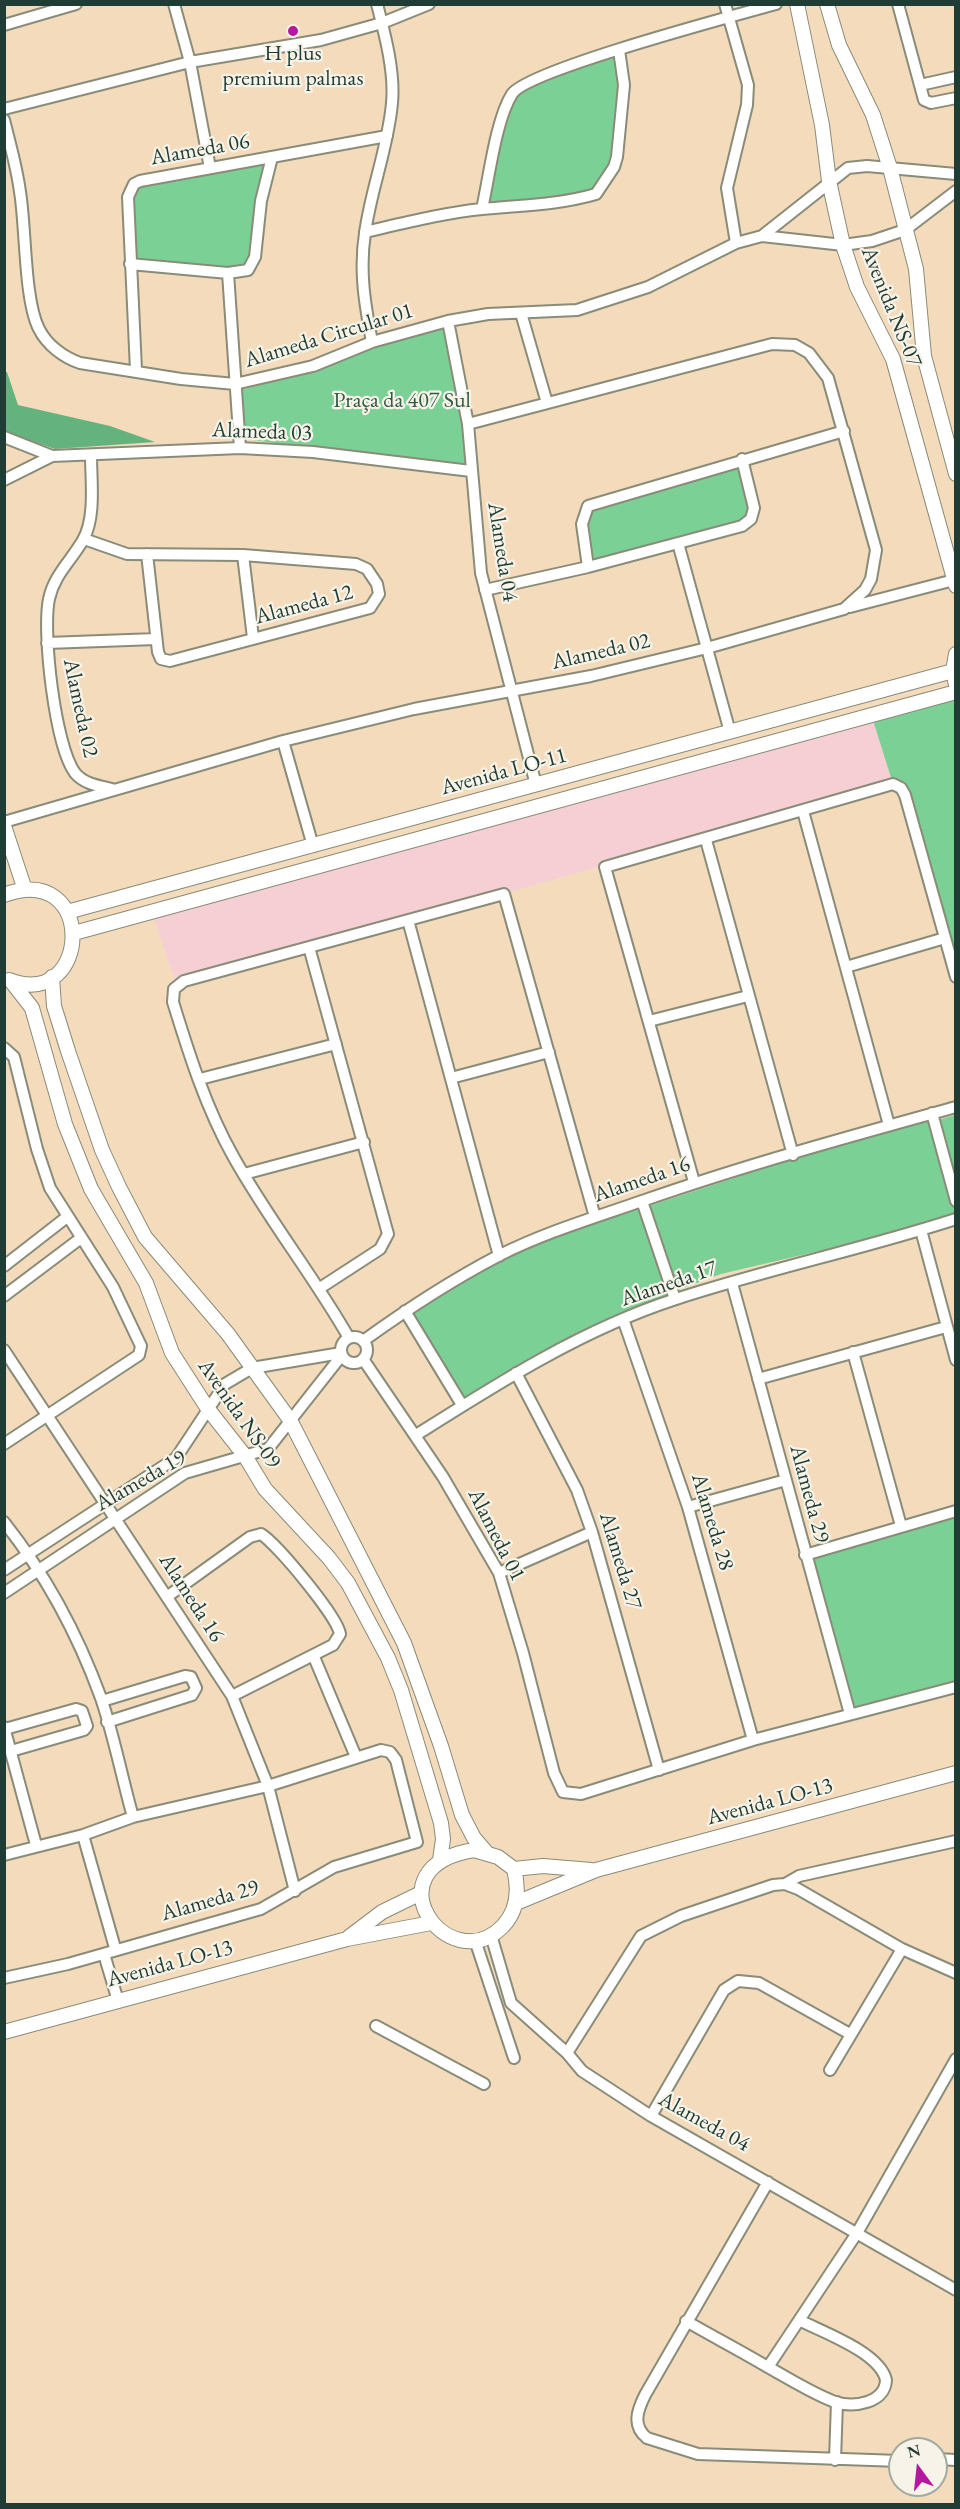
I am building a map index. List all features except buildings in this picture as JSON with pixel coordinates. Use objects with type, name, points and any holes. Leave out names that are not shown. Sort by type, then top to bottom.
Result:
[{"type":"street","points":[[4,25],[76,4]]},
{"type":"street","points":[[174,4],[190,62],[210,168]]},
{"type":"street","points":[[372,342],[363,291],[365,232],[387,136],[392,92],[382,23],[376,4]]},
{"type":"street","points":[[4,109],[190,62],[321,40],[382,23],[429,4]]},
{"type":"street","points":[[725,4],[748,85],[747,105],[728,188],[736,243]]},
{"type":"street","points":[[482,209],[501,125],[512,93],[529,82],[620,50],[776,4]]},
{"type":"street","name":"Avenida NS-07","points":[[797,4],[822,125],[829,181],[843,245],[861,297],[892,359],[955,583]]},
{"type":"street","name":"Avenida NS-07","points":[[827,4],[839,45],[870,106],[890,168],[916,270],[924,356],[956,474]]},
{"type":"street","points":[[898,4],[927,103],[956,98]]},
{"type":"street","points":[[365,232],[482,209],[533,207],[596,194],[614,167],[617,157],[624,85],[620,50]]},
{"type":"street","points":[[920,85],[956,77]]},
{"type":"street","name":"Alameda Circular 01","points":[[4,120],[20,192],[33,310],[39,329],[46,341],[69,360],[94,366],[136,370],[181,379],[235,384],[313,366],[372,342],[448,321],[488,314],[577,310],[648,287],[736,243],[762,236],[843,245],[872,241],[905,230],[956,191]]},
{"type":"street","name":"Alameda 06","points":[[136,370],[128,198],[134,184],[140,181],[387,136]]},
{"type":"street","points":[[130,264],[228,273],[248,270],[254,262],[261,201],[272,157]]},
{"type":"street","name":"Alameda Circular 01","points":[[762,236],[848,168],[867,166],[956,174]]},
{"type":"street","points":[[228,273],[240,448]]},
{"type":"street","points":[[521,313],[548,403]]},
{"type":"street","name":"Alameda 04","points":[[448,321],[468,424],[481,573],[536,785]]},
{"type":"street","name":"Alameda 02","points":[[91,455],[90,508],[84,539],[62,568],[53,586],[46,613],[47,643],[55,705],[69,762],[83,780],[112,789],[283,741],[511,689],[591,676],[706,648],[844,609],[865,590],[871,579],[876,550],[828,378],[820,364],[809,353],[795,345],[783,343],[468,424]]},
{"type":"street","points":[[588,567],[582,524],[588,506],[742,459],[844,431]]},
{"type":"street","points":[[4,437],[52,456]]},
{"type":"street","name":"Alameda 03","points":[[52,456],[240,448],[313,452],[471,471]]},
{"type":"street","points":[[4,480],[52,456]]},
{"type":"street","points":[[485,590],[588,567],[742,525],[751,519],[754,508],[742,459]]},
{"type":"street","name":"Alameda 12","points":[[84,539],[117,552],[243,555],[344,561],[367,569],[377,584],[379,594],[370,608],[170,661],[161,658],[156,639],[147,554]]},
{"type":"street","points":[[678,543],[730,732]]},
{"type":"street","points":[[243,555],[253,638]]},
{"type":"street","points":[[844,609],[955,583]]},
{"type":"street","points":[[47,643],[156,639]]},
{"type":"street","points":[[956,654],[952,670],[956,685]]},
{"type":"street","name":"Avenida LO-11","points":[[67,912],[952,670]]},
{"type":"street","name":"Avenida LO-11","points":[[74,933],[956,692]]},
{"type":"street","points":[[283,741],[313,846]]},
{"type":"street","points":[[694,1182],[605,867],[706,840],[893,784],[901,788],[905,795],[956,977]]},
{"type":"street","points":[[4,822],[112,789]]},
{"type":"street","points":[[803,811],[889,1125]]},
{"type":"street","points":[[4,826],[25,890]]},
{"type":"street","points":[[706,840],[793,1155]]},
{"type":"street","points":[[4,895],[25,890],[41,892],[56,899],[67,912],[74,933],[69,958],[52,977],[36,983],[8,979]]},
{"type":"street","points":[[349,1338],[320,1288],[244,1174],[216,1122],[173,1002],[174,988],[184,981],[504,894],[596,1216]]},
{"type":"street","points":[[408,920],[499,1256]]},
{"type":"street","points":[[846,967],[945,938]]},
{"type":"street","points":[[309,947],[364,1142],[387,1239],[380,1249],[320,1288]]},
{"type":"street","name":"Avenida NS-09","points":[[52,977],[54,1006],[68,1051],[102,1150],[119,1187],[145,1237],[166,1265],[206,1307],[291,1420],[404,1643],[441,1746],[462,1815],[474,1838],[487,1853]]},
{"type":"street","name":"Avenida NS-09","points":[[8,979],[32,1008],[65,1124],[91,1189],[146,1283],[172,1353],[208,1409],[245,1456],[265,1489],[329,1558],[348,1583],[388,1658],[401,1690],[441,1823],[443,1839],[440,1860]]},
{"type":"street","points":[[649,1021],[748,996]]},
{"type":"street","points":[[200,1079],[336,1044]]},
{"type":"street","points":[[4,1048],[14,1057],[44,1172],[67,1217],[113,1287],[141,1346],[139,1355],[4,1444]]},
{"type":"street","points":[[451,1078],[549,1052]]},
{"type":"street","name":"Alameda 16","points":[[363,1341],[405,1311],[499,1256],[596,1216],[694,1182],[956,1107]]},
{"type":"street","points":[[932,1113],[956,1201]]},
{"type":"street","points":[[244,1174],[364,1142]]},
{"type":"street","points":[[642,1201],[675,1299]]},
{"type":"street","points":[[4,1266],[67,1217]]},
{"type":"street","name":"Alameda 17","points":[[416,1435],[516,1373],[623,1319],[675,1299],[956,1219]]},
{"type":"street","points":[[921,1230],[956,1360]]},
{"type":"street","points":[[4,1296],[81,1238]]},
{"type":"street","name":"Alameda 29","points":[[732,1283],[850,1714]]},
{"type":"street","points":[[405,1311],[462,1405]]},
{"type":"street","name":"Alameda 28","points":[[623,1319],[688,1507],[753,1740]]},
{"type":"street","points":[[758,1379],[946,1327]]},
{"type":"street","points":[[354,1337],[363,1341],[366,1350],[363,1359],[352,1362],[342,1354],[342,1344],[349,1338],[354,1337]]},
{"type":"street","name":"Alameda 16","points":[[4,1350],[45,1416],[168,1596],[232,1696],[268,1786],[295,1891]]},
{"type":"street","points":[[853,1352],[901,1526]]},
{"type":"street","name":"Alameda 19","points":[[4,1570],[176,1458],[225,1384],[252,1368],[342,1354]]},
{"type":"street","name":"Alameda 19","points":[[4,1593],[185,1473],[268,1449],[342,1354]]},
{"type":"street","name":"Alameda 01","points":[[363,1359],[416,1435],[473,1526],[499,1574],[558,1785],[568,1794],[581,1794],[659,1770]]},
{"type":"street","name":"Alameda 27","points":[[516,1373],[577,1490],[592,1532],[659,1770]]},
{"type":"street","points":[[688,1507],[786,1480]]},
{"type":"street","points":[[805,1555],[956,1511]]},
{"type":"street","points":[[4,1522],[29,1553],[82,1651],[102,1701],[133,1817]]},
{"type":"street","points":[[499,1574],[592,1532]]},
{"type":"street","points":[[168,1596],[250,1537],[261,1534],[293,1568],[335,1622],[340,1634],[333,1645],[314,1657],[232,1696]]},
{"type":"street","points":[[4,1855],[83,1834],[133,1817],[268,1786],[356,1757],[314,1657]]},
{"type":"street","points":[[102,1701],[185,1676],[191,1677],[196,1688],[192,1695],[107,1722]]},
{"type":"street","points":[[659,1770],[753,1740],[956,1687]]},
{"type":"street","points":[[11,1751],[84,1730],[87,1720],[82,1711],[76,1709],[5,1728],[11,1751],[36,1845]]},
{"type":"street","name":"Alameda 29","points":[[4,1978],[104,1954],[115,1948],[261,1909],[334,1867],[417,1842],[396,1760],[390,1752],[381,1750],[356,1757]]},
{"type":"street","name":"Avenida LO-13","points":[[516,1903],[596,1870],[956,1773]]},
{"type":"street","points":[[83,1834],[115,1948]]},
{"type":"street","points":[[567,2052],[641,1936],[681,1916],[762,1887],[785,1884],[799,1876],[956,1841]]},
{"type":"street","points":[[474,1850],[487,1853],[498,1857],[514,1869],[517,1888],[516,1903],[509,1919],[491,1935],[475,1940],[451,1937],[431,1923],[423,1910],[421,1893],[426,1876],[440,1860],[474,1850]]},
{"type":"street","name":"Avenida LO-13","points":[[514,1869],[543,1866],[596,1870]]},
{"type":"street","points":[[785,1884],[902,1949],[956,1973]]},
{"type":"street","name":"Avenida LO-13","points":[[347,1939],[382,1912],[421,1893]]},
{"type":"street","name":"Avenida LO-13","points":[[4,2032],[347,1939],[431,1923]]},
{"type":"street","points":[[491,1935],[511,2003],[496,2007]]},
{"type":"street","points":[[475,1940],[514,2058]]},
{"type":"street","points":[[830,2070],[902,1949]]},
{"type":"street","points":[[104,1954],[118,2001]]},
{"type":"street","points":[[651,2116],[724,1990],[738,1981],[759,1983],[850,2034]]},
{"type":"street","name":"Alameda 04","points":[[511,2003],[567,2052],[582,2071],[651,2116],[956,2290]]},
{"type":"street","points":[[376,2026],[484,2084]]},
{"type":"street","points":[[768,2367],[857,2233],[955,2059]]},
{"type":"street","points":[[768,2182],[645,2395],[637,2415],[641,2433],[656,2442],[698,2454],[888,2461]]},
{"type":"street","points":[[686,2321],[837,2402],[859,2404],[879,2396],[886,2387],[884,2371],[867,2355],[801,2320]]},
{"type":"street","points":[[835,2460],[837,2402]]},
{"type":"shaded area","points":[[871,714],[893,784],[177,985],[151,910]]},
{"type":"green space","points":[[618,57],[619,130],[613,168],[606,183],[595,194],[587,197],[542,202],[485,203],[500,123],[507,104],[516,93],[527,84],[556,70]]},
{"type":"green space","points":[[272,157],[248,270],[130,264],[131,188]]},
{"type":"green space","name":"Praça da 407 Sul","points":[[448,321],[471,471],[239,438],[237,391],[286,378]]},
{"type":"green space","points":[[7,372],[18,405],[110,426],[155,442],[55,449],[5,432],[4,373]]},
{"type":"green space","points":[[742,459],[754,508],[748,523],[588,567],[582,516],[595,503]]},
{"type":"green space","points":[[955,692],[955,977],[901,788],[893,784],[871,714]]},
{"type":"green space","points":[[932,1113],[935,1121],[955,1115],[955,1219],[721,1274],[673,1292],[675,1299],[623,1319],[462,1405],[405,1311],[535,1240],[642,1201],[668,1274],[649,1206]]},
{"type":"green space","points":[[955,1512],[955,1687],[850,1714],[805,1555]]},
{"type":"place","name":"H plus premium palmas","points":[[293,31]]}]
